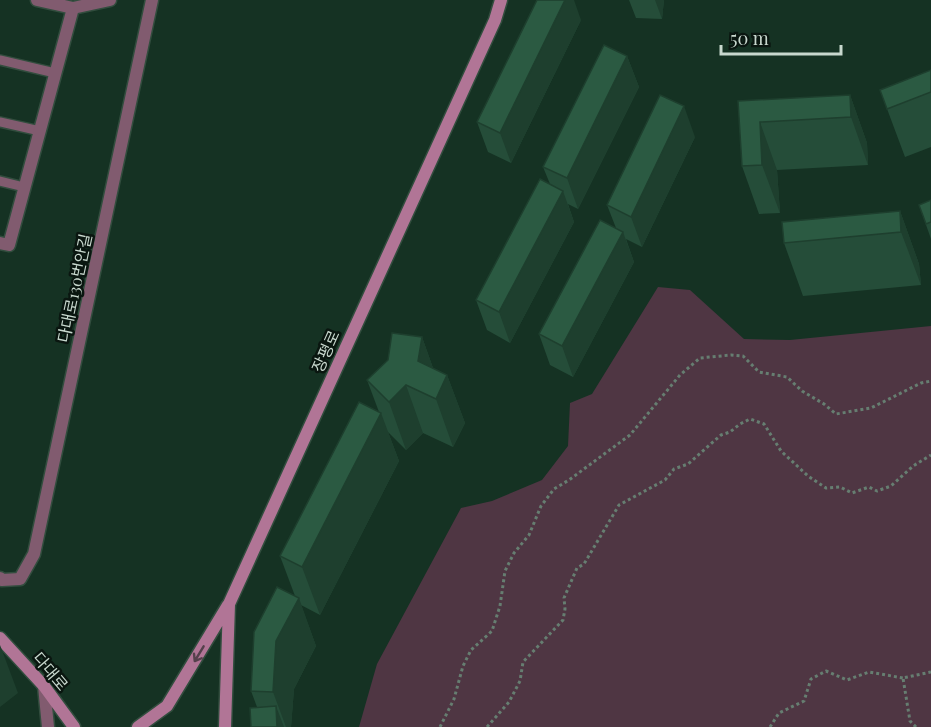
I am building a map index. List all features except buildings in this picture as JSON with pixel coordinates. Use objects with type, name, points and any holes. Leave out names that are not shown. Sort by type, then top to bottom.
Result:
[{"type":"main road","name":"장평로","points":[[225,727],[229,604],[495,20],[501,0]]},
{"type":"main road","points":[[138,727],[167,706],[229,604]]},
{"type":"main road","name":"다대로","points":[[0,638],[44,686],[74,727]]},
{"type":"street","points":[[37,0],[74,4],[110,0]]},
{"type":"street","name":"다대로130번안길","points":[[0,578],[2,580],[20,579],[34,554],[152,0]]},
{"type":"street","points":[[4,244],[24,187],[74,4]]},
{"type":"street","points":[[44,686],[48,727]]},
{"type":"lane","points":[[0,60],[55,73]]},
{"type":"lane","points":[[0,122],[39,131]]},
{"type":"lane","points":[[0,182],[24,187]]},
{"type":"path","points":[[440,727],[454,699],[463,666],[471,650],[492,631],[500,606],[505,572],[514,553],[529,535],[541,506],[554,489],[630,435],[680,375],[700,358],[743,356],[759,372],[787,377],[802,391],[836,414],[870,408],[921,383],[931,381]]},
{"type":"path","points":[[488,727],[509,702],[520,681],[524,662],[563,620],[564,598],[576,568],[584,564],[619,504],[664,480],[674,469],[688,465],[721,435],[750,419],[764,424],[781,451],[808,476],[825,488],[840,487],[852,493],[869,487],[877,491],[891,486],[906,471],[931,455]]},
{"type":"path","points":[[770,727],[779,713],[804,701],[811,679],[826,671],[847,680],[869,672],[903,678],[931,672]]},
{"type":"path","points":[[903,678],[910,721],[916,727]]},
{"type":"shaded area","points":[[658,287],[690,290],[744,339],[790,340],[931,326],[931,727],[359,727],[377,664],[461,508],[492,501],[542,480],[568,446],[570,403],[592,394]]}]
